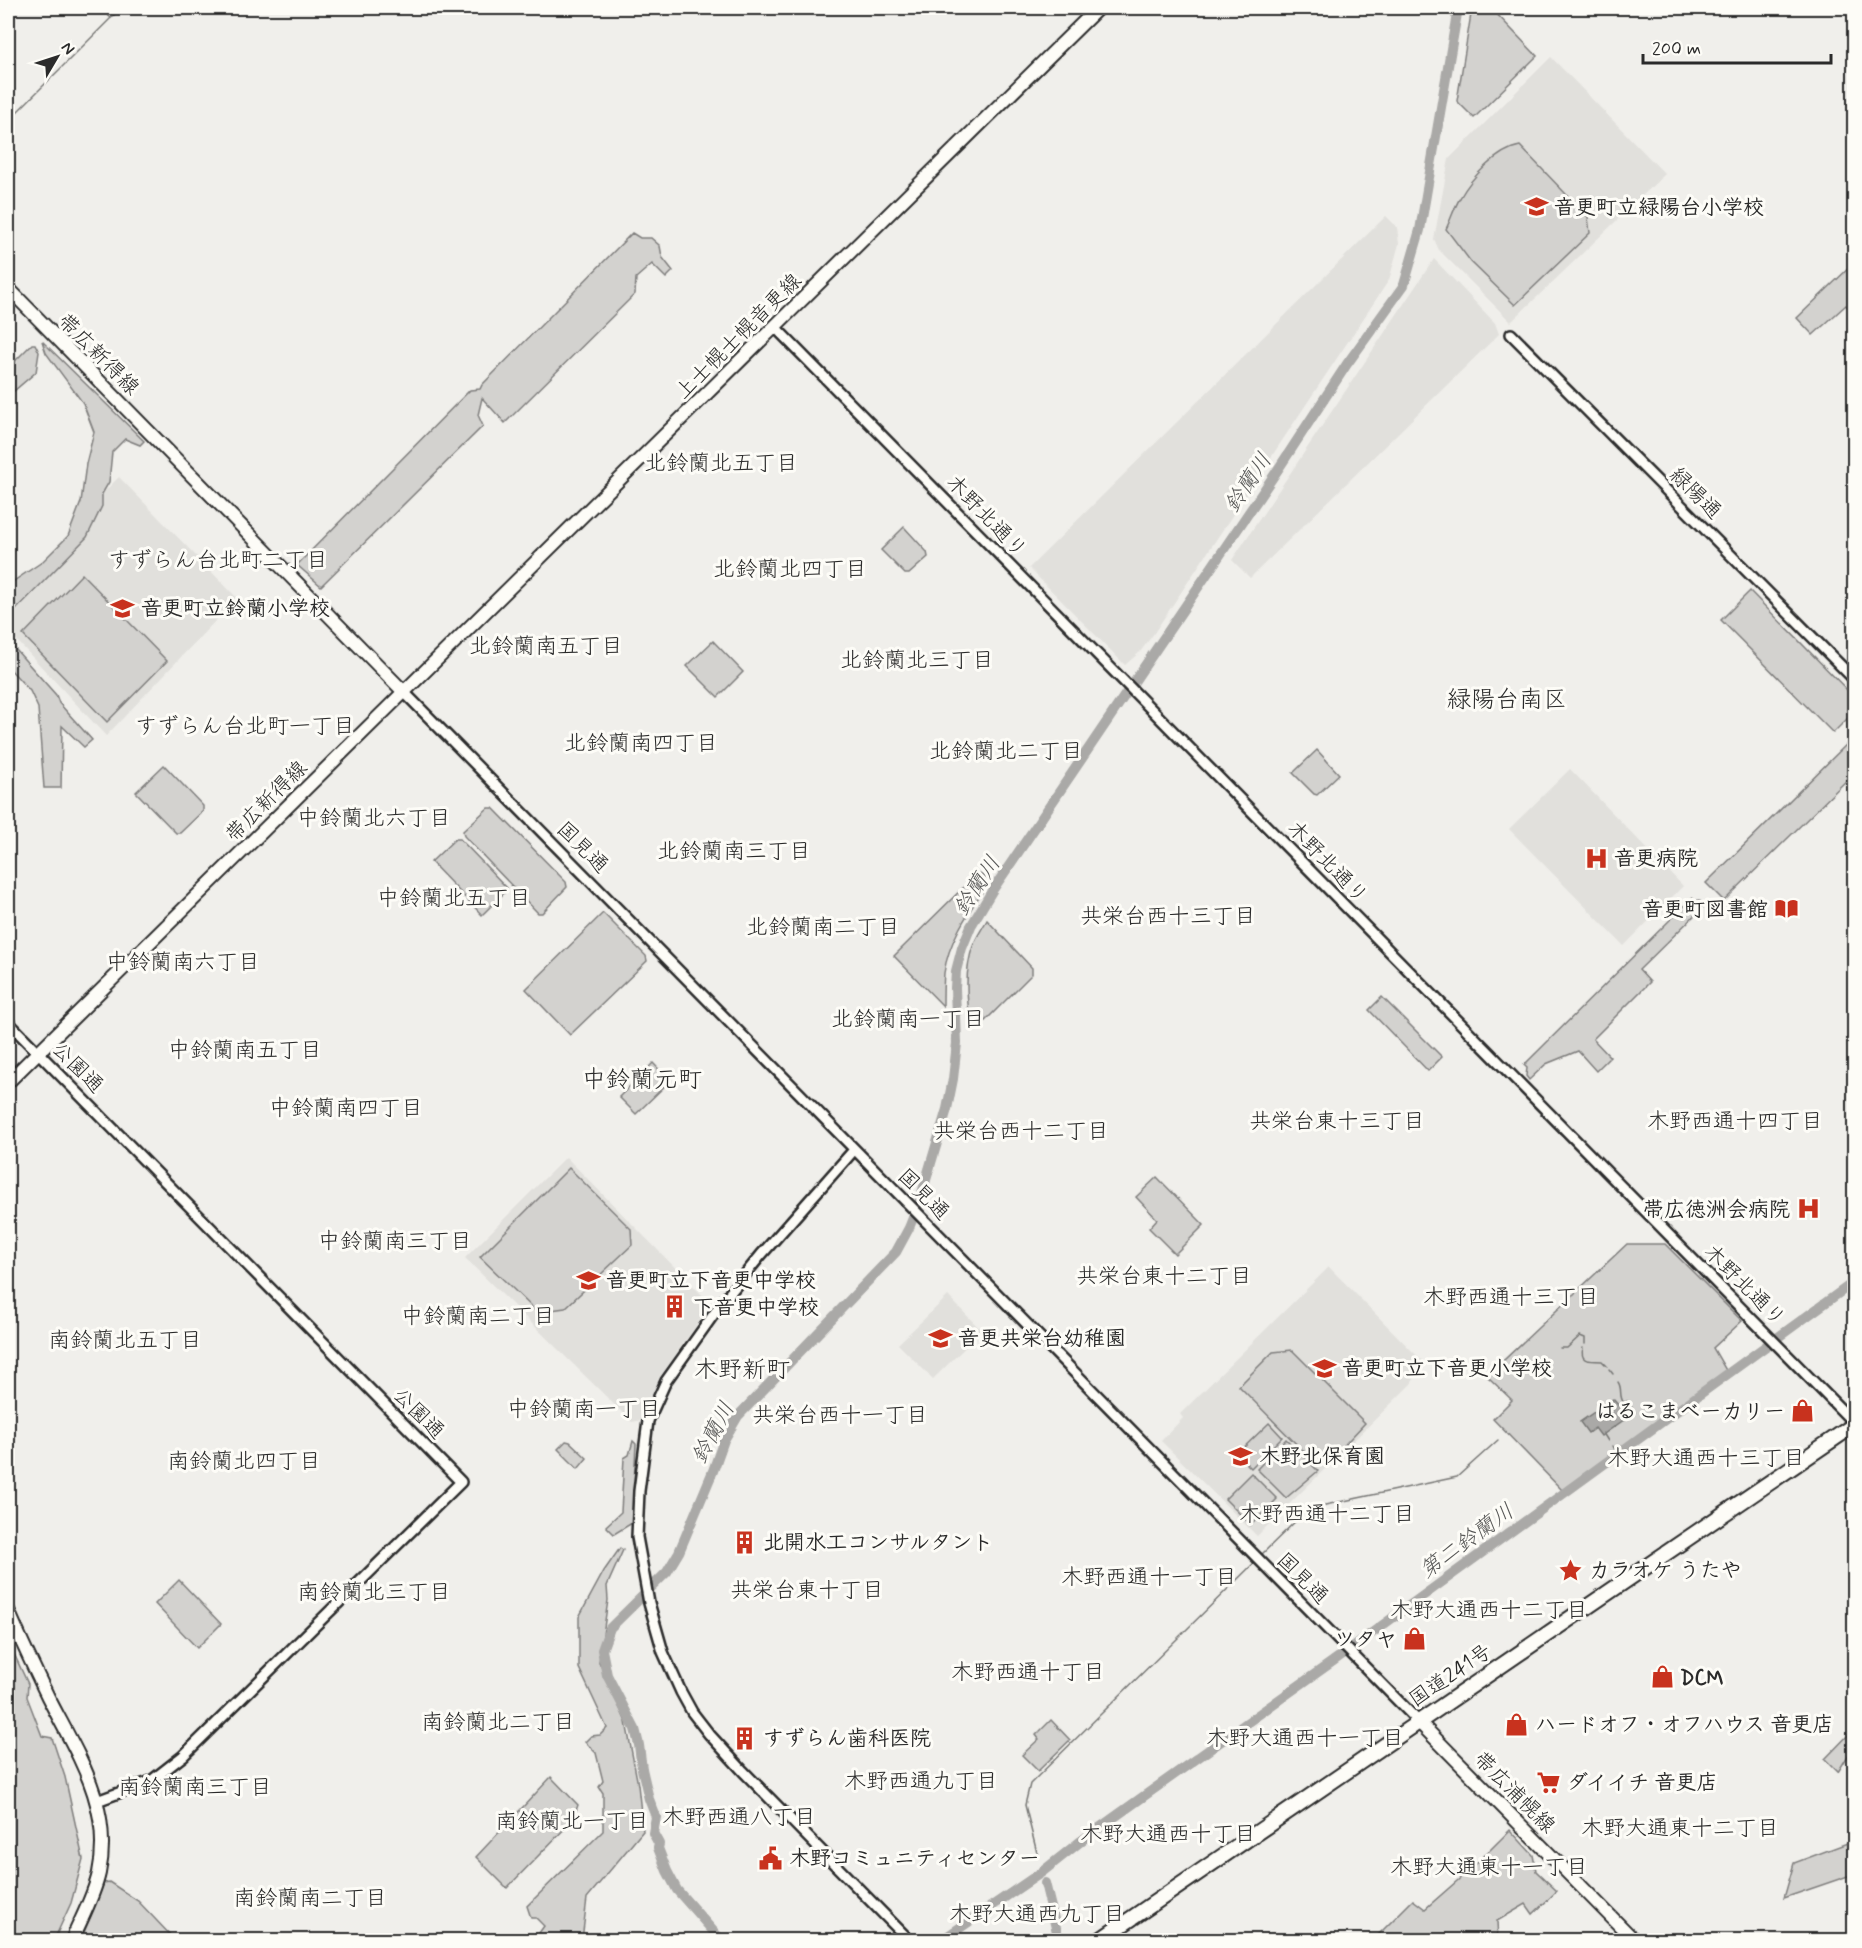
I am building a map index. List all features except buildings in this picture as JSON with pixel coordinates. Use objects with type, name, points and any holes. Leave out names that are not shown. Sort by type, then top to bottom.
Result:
[{"type":"highway","name":"国道241号","points":[[1100,1941],[1854,1424]]},
{"type":"main road","name":"上士幌士幌音更線","points":[[404,692],[1098,8]]},
{"type":"main road","name":"帯広新得線","points":[[8,288],[404,692],[8,1082]]},
{"type":"main road","points":[[8,1610],[92,1784],[102,1824],[98,1875],[72,1941]]},
{"type":"main road","name":"帯広浦幌線","points":[[1418,1721],[1634,1941]]},
{"type":"street","name":"木野北通り","points":[[775,327],[1854,1424]]},
{"type":"street","name":"緑陽通","points":[[1511,334],[1854,679]]},
{"type":"street","name":"国見通","points":[[404,692],[1418,1721]]},
{"type":"street","name":"公園通","points":[[8,1022],[461,1482],[183,1756],[151,1780],[97,1801]]},
{"type":"street","points":[[854,1150],[721,1304],[666,1381],[648,1420],[639,1491],[637,1537],[649,1603],[663,1652],[692,1712],[709,1734],[909,1941]]},
{"type":"shaded area","points":[[1472,8],[1491,8],[1537,56],[1474,118],[1457,101]]},
{"type":"shaded area","name":"音更町立緑陽台小学校","points":[[1551,57],[1665,174],[1511,322],[1439,250],[1434,239],[1449,159]]},
{"type":"shaded area","points":[[1520,146],[1588,217],[1590,233],[1515,305],[1471,262],[1446,229],[1460,198],[1478,174],[1502,153]]},
{"type":"shaded area","points":[[1386,216],[1397,227],[1399,244],[1389,280],[1152,636],[1140,652],[1125,665],[1029,568]]},
{"type":"shaded area","points":[[632,233],[640,238],[651,238],[660,246],[662,257],[673,271],[666,278],[652,264],[636,278],[635,294],[505,423],[482,398],[478,415],[483,426],[321,586],[297,565],[470,390],[480,389]]},
{"type":"shaded area","points":[[1434,259],[1495,323],[1499,334],[1250,578],[1232,560]]},
{"type":"shaded area","points":[[1854,263],[1854,314],[1846,305],[1813,335],[1797,318]]},
{"type":"shaded area","points":[[42,341],[144,441],[140,445],[125,439],[112,452],[109,482],[102,494],[102,506],[87,537],[8,618],[8,585],[42,562],[68,536],[81,502],[86,464],[94,432],[83,403],[46,353]]},
{"type":"shaded area","points":[[32,344],[35,344],[39,352],[36,372],[8,396],[8,368]]},
{"type":"shaded area","name":"音更町立鈴蘭小学校","points":[[119,477],[237,598],[106,736],[8,631],[8,618],[87,537],[102,506],[102,494]]},
{"type":"shaded area","points":[[904,527],[927,552],[928,557],[909,574],[905,574],[881,550]]},
{"type":"shaded area","points":[[82,574],[167,661],[107,722],[23,635]]},
{"type":"shaded area","points":[[1750,591],[1854,697],[1854,712],[1833,733],[1721,620]]},
{"type":"shaded area","points":[[8,641],[92,740],[84,747],[62,726],[61,788],[44,788],[38,708],[30,691],[8,667]]},
{"type":"shaded area","points":[[713,641],[743,672],[718,697],[687,666]]},
{"type":"shaded area","points":[[1854,737],[1854,773],[1724,901],[1706,883]]},
{"type":"shaded area","points":[[1317,750],[1339,774],[1317,795],[1293,773]]},
{"type":"shaded area","points":[[164,765],[203,806],[203,811],[180,833],[176,833],[136,792]]},
{"type":"shaded area","name":"音更病院","points":[[1570,769],[1683,886],[1624,946],[1509,829]]},
{"type":"shaded area","points":[[488,808],[493,808],[566,882],[567,887],[542,913],[538,913],[464,836],[463,831]]},
{"type":"shaded area","points":[[455,839],[460,839],[507,888],[482,915],[431,862]]},
{"type":"shaded area","points":[[978,873],[990,880],[968,913],[951,948],[944,973],[943,1006],[894,956]]},
{"type":"shaded area","points":[[1692,898],[1695,901],[1699,900],[1704,906],[1639,970],[1650,982],[1593,1039],[1610,1057],[1596,1071],[1578,1051],[1546,1064],[1529,1080],[1526,1076],[1527,1068],[1524,1065]]},
{"type":"shaded area","points":[[603,913],[646,956],[647,961],[570,1035],[526,989]]},
{"type":"shaded area","points":[[987,920],[1032,968],[1032,974],[979,1027],[970,1023],[967,975],[973,946]]},
{"type":"shaded area","points":[[1382,997],[1442,1057],[1428,1071],[1369,1010]]},
{"type":"shaded area","points":[[653,1063],[670,1081],[636,1114],[619,1097]]},
{"type":"shaded area","name":"音更町立下音更中学校","points":[[566,1157],[709,1302],[709,1307],[659,1378],[641,1420],[632,1422],[465,1258]]},
{"type":"shaded area","points":[[569,1168],[631,1229],[632,1245],[565,1308],[537,1312],[480,1257]]},
{"type":"shaded area","points":[[1157,1177],[1204,1225],[1175,1254],[1149,1228],[1157,1219],[1136,1197]]},
{"type":"shaded area","points":[[1627,1244],[1665,1244],[1742,1321],[1713,1348],[1727,1372],[1563,1491],[1493,1419],[1512,1400],[1487,1376]]},
{"type":"shaded area","name":"音更町立下音更小学校","points":[[1329,1267],[1424,1363],[1411,1384],[1257,1536],[1161,1441],[1183,1418],[1180,1414]]},
{"type":"shaded area","name":"音更共栄台幼稚園","points":[[948,1296],[982,1331],[933,1379],[898,1344]]},
{"type":"shaded area","points":[[1292,1350],[1365,1423],[1331,1459],[1314,1462],[1239,1386],[1273,1352]]},
{"type":"shaded area","points":[[1613,1399],[1619,1406],[1627,1401],[1635,1412],[1601,1436],[1595,1428],[1588,1433],[1580,1422]]},
{"type":"shaded area","points":[[1269,1423],[1282,1437],[1251,1468],[1237,1454]]},
{"type":"shaded area","points":[[1286,1439],[1318,1471],[1286,1498],[1257,1469]]},
{"type":"shaded area","points":[[566,1441],[587,1458],[578,1469],[558,1449]]},
{"type":"shaded area","points":[[633,1441],[636,1444],[632,1523],[614,1534],[606,1526],[621,1512],[624,1458],[629,1455]]},
{"type":"shaded area","points":[[1251,1473],[1277,1499],[1251,1525],[1225,1499]]},
{"type":"shaded area","points":[[620,1548],[623,1550],[607,1586],[608,1600],[599,1662],[626,1722],[638,1785],[643,1831],[587,1898],[582,1940],[546,1940],[539,1933],[544,1926],[536,1918],[531,1918],[527,1906],[603,1831],[603,1793],[599,1787],[603,1781],[596,1753],[585,1742],[591,1736],[600,1735],[607,1728],[579,1668],[579,1617],[604,1571]]},
{"type":"shaded area","points":[[179,1580],[221,1624],[197,1648],[155,1604]]},
{"type":"shaded area","points":[[8,1641],[28,1684],[27,1697],[42,1736],[52,1738],[65,1777],[83,1859],[71,1903],[54,1940],[8,1940]]},
{"type":"shaded area","points":[[1051,1720],[1070,1740],[1038,1771],[1022,1755],[1039,1739],[1036,1735]]},
{"type":"shaded area","points":[[1854,1729],[1854,1737],[1851,1741],[1854,1746],[1838,1772],[1825,1759]]},
{"type":"shaded area","points":[[551,1777],[578,1805],[572,1821],[507,1888],[476,1857]]},
{"type":"shaded area","points":[[1510,1830],[1533,1855],[1536,1871],[1557,1891],[1533,1914],[1526,1904],[1497,1921],[1498,1940],[1373,1940],[1413,1900],[1425,1909],[1473,1867]]},
{"type":"shaded area","points":[[1850,1842],[1854,1849],[1854,1874],[1784,1898],[1794,1863]]},
{"type":"shaded area","points":[[109,1882],[138,1901],[175,1940],[81,1940],[104,1883]]},
{"type":"waterway","points":[[100,8],[111,18]]},
{"type":"waterway","points":[[8,121],[121,8]]},
{"type":"waterway","name":"鈴蘭川","points":[[721,1940],[677,1890],[658,1848],[659,1844],[653,1833],[656,1817],[649,1799],[635,1729],[607,1675],[602,1650],[610,1628],[667,1572],[679,1552],[724,1440],[738,1416],[896,1252],[920,1200],[947,1109],[957,1043],[956,971],[971,926],[992,891],[1347,364],[1404,285],[1420,230],[1458,8]]},
{"type":"waterway","name":"第二鈴蘭川","points":[[942,1940],[1042,1872],[1081,1841],[1332,1662],[1854,1282]]},
{"type":"waterway","points":[[1560,1348],[1567,1348],[1580,1336],[1585,1338],[1585,1344]]},
{"type":"waterway","points":[[1583,1348],[1582,1353],[1585,1359],[1602,1361],[1607,1366]]},
{"type":"waterway","points":[[1609,1369],[1613,1374]]},
{"type":"waterway","points":[[1618,1382],[1624,1403]]},
{"type":"waterway","points":[[1603,1433],[1608,1441]]},
{"type":"waterway","points":[[1260,1556],[1311,1508],[1457,1477],[1498,1440]]},
{"type":"waterway","points":[[1613,1446],[1618,1455]]},
{"type":"waterway","points":[[1038,1857],[1025,1805],[1030,1784],[1255,1562]]},
{"type":"waterway","name":"第二鈴蘭川","points":[[1045,1883],[1059,1940]]},
{"type":"place","name":"音更町立緑陽台小学校","points":[[1536,207]]},
{"type":"place","name":"音更町立鈴蘭小学校","points":[[123,608]]},
{"type":"place","name":"音更病院","points":[[1596,858]]},
{"type":"place","name":"音更町図書館","points":[[1786,909]]},
{"type":"place","name":"帯広徳洲会病院","points":[[1808,1209]]},
{"type":"place","name":"音更町立下音更中学校","points":[[588,1280]]},
{"type":"place","name":"下音更中学校","points":[[675,1307]]},
{"type":"place","name":"音更共栄台幼稚園","points":[[940,1338]]},
{"type":"place","name":"音更町立下音更小学校","points":[[1324,1368]]},
{"type":"place","name":"はるこまベーカリー","points":[[1803,1411]]},
{"type":"place","name":"木野北保育園","points":[[1241,1456]]},
{"type":"place","name":"北開水工コンサルタント","points":[[745,1542]]},
{"type":"place","name":"カラオケ うたや","points":[[1571,1570]]},
{"type":"place","name":"ツタヤ","points":[[1415,1639]]},
{"type":"place","name":"DCM","points":[[1662,1677]]},
{"type":"place","name":"ハードオフ・オフハウス 音更店","points":[[1517,1724]]},
{"type":"place","name":"すずらん歯科医院","points":[[745,1738]]},
{"type":"place","name":"ダイイチ 音更店","points":[[1549,1782]]},
{"type":"place","name":"木野コミュニティセンター","points":[[771,1858]]},
{"type":"district","name":"北鈴蘭北五丁目","points":[[721,462]]},
{"type":"district","name":"すずらん台北町二丁目","points":[[218,559]]},
{"type":"district","name":"北鈴蘭北四丁目","points":[[790,568]]},
{"type":"district","name":"北鈴蘭南五丁目","points":[[546,645]]},
{"type":"district","name":"北鈴蘭北三丁目","points":[[917,659]]},
{"type":"district","name":"緑陽台南区","points":[[1507,699]]},
{"type":"district","name":"すずらん台北町一丁目","points":[[245,725]]},
{"type":"district","name":"北鈴蘭南四丁目","points":[[641,742]]},
{"type":"district","name":"北鈴蘭北二丁目","points":[[1006,750]]},
{"type":"district","name":"中鈴蘭北六丁目","points":[[374,817]]},
{"type":"district","name":"北鈴蘭南三丁目","points":[[734,850]]},
{"type":"district","name":"中鈴蘭北五丁目","points":[[454,897]]},
{"type":"district","name":"共栄台西十三丁目","points":[[1168,915]]},
{"type":"district","name":"北鈴蘭南二丁目","points":[[823,926]]},
{"type":"district","name":"中鈴蘭南六丁目","points":[[183,961]]},
{"type":"district","name":"北鈴蘭南一丁目","points":[[908,1018]]},
{"type":"district","name":"中鈴蘭南五丁目","points":[[245,1049]]},
{"type":"district","name":"中鈴蘭元町","points":[[642,1079]]},
{"type":"district","name":"中鈴蘭南四丁目","points":[[346,1107]]},
{"type":"district","name":"共栄台東十三丁目","points":[[1337,1120]]},
{"type":"district","name":"木野西通十四丁目","points":[[1735,1120]]},
{"type":"district","name":"共栄台西十二丁目","points":[[1021,1130]]},
{"type":"district","name":"中鈴蘭南三丁目","points":[[395,1240]]},
{"type":"district","name":"共栄台東十二丁目","points":[[1164,1275]]},
{"type":"district","name":"木野西通十三丁目","points":[[1511,1296]]},
{"type":"district","name":"中鈴蘭南二丁目","points":[[478,1315]]},
{"type":"district","name":"南鈴蘭北五丁目","points":[[125,1339]]},
{"type":"district","name":"木野新町","points":[[742,1369]]},
{"type":"district","name":"中鈴蘭南一丁目","points":[[584,1408]]},
{"type":"district","name":"共栄台西十一丁目","points":[[840,1414]]},
{"type":"district","name":"木野大通西十三丁目","points":[[1706,1457]]},
{"type":"district","name":"南鈴蘭北四丁目","points":[[244,1460]]},
{"type":"district","name":"木野西通十二丁目","points":[[1327,1513]]},
{"type":"district","name":"木野西通十一丁目","points":[[1149,1576]]},
{"type":"district","name":"共栄台東十丁目","points":[[807,1589]]},
{"type":"district","name":"南鈴蘭北三丁目","points":[[374,1591]]},
{"type":"district","name":"木野大通西十二丁目","points":[[1489,1609]]},
{"type":"district","name":"木野西通十丁目","points":[[1028,1671]]},
{"type":"district","name":"南鈴蘭北二丁目","points":[[498,1721]]},
{"type":"district","name":"木野大通西十一丁目","points":[[1305,1737]]},
{"type":"district","name":"木野西通九丁目","points":[[921,1780]]},
{"type":"district","name":"南鈴蘭南三丁目","points":[[195,1786]]},
{"type":"district","name":"木野西通八丁目","points":[[739,1816]]},
{"type":"district","name":"南鈴蘭北一丁目","points":[[572,1820]]},
{"type":"district","name":"木野大通東十二丁目","points":[[1680,1827]]},
{"type":"district","name":"木野大通西十丁目","points":[[1168,1833]]},
{"type":"district","name":"木野大通東十一丁目","points":[[1489,1866]]},
{"type":"district","name":"南鈴蘭南二丁目","points":[[310,1897]]},
{"type":"district","name":"木野大通西九丁目","points":[[1037,1913]]}]
